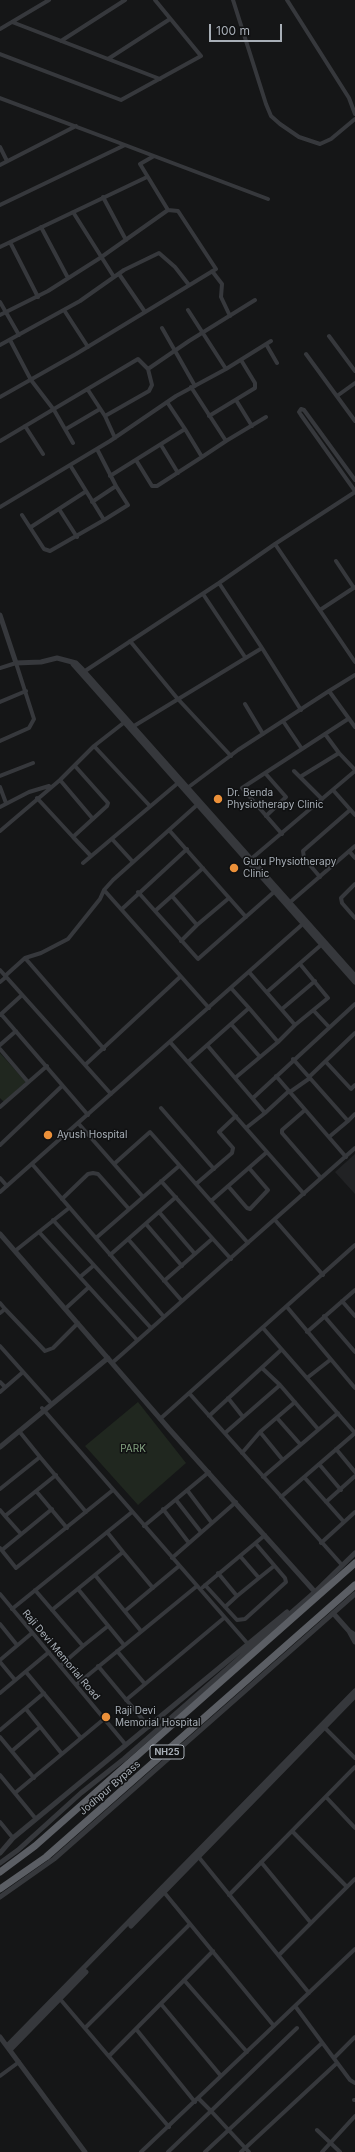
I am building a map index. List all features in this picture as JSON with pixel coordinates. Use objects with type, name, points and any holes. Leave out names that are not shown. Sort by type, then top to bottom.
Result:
[{"type":"highway","points":[[0,1872],[40,1841],[355,1563]]},
{"type":"highway","name":"Jodhpur Bypass","points":[[0,1889],[46,1857],[355,1585]]},
{"type":"street","points":[[0,29],[49,0]]},
{"type":"street","points":[[61,41],[125,0]]},
{"type":"street","points":[[0,54],[121,100],[201,56],[155,0]]},
{"type":"street","points":[[233,0],[271,116],[299,138],[320,144],[331,139],[355,119]]},
{"type":"street","points":[[287,0],[349,98],[355,114]]},
{"type":"street","points":[[108,59],[170,19]]},
{"type":"street","points":[[12,22],[160,79]]},
{"type":"street","points":[[0,98],[268,198]]},
{"type":"street","points":[[0,165],[76,126]]},
{"type":"street","points":[[0,205],[125,144]]},
{"type":"street","points":[[0,147],[8,161]]},
{"type":"street","points":[[154,156],[140,164],[168,210]]},
{"type":"street","points":[[0,247],[147,177]]},
{"type":"street","points":[[103,197],[126,240]]},
{"type":"street","points":[[0,315],[38,297],[100,258],[168,210],[178,211],[216,268],[88,347],[0,396]]},
{"type":"street","points":[[73,212],[100,258],[114,277]]},
{"type":"street","points":[[41,227],[68,278]]},
{"type":"street","points":[[10,242],[38,297]]},
{"type":"street","points":[[0,345],[64,310],[119,274],[159,253],[174,267],[188,285]]},
{"type":"street","points":[[212,271],[222,284],[221,297],[230,316]]},
{"type":"street","points":[[119,274],[145,312]]},
{"type":"street","points":[[148,369],[255,300]]},
{"type":"street","points":[[0,302],[19,335]]},
{"type":"street","points":[[64,310],[88,347]]},
{"type":"street","points":[[188,310],[226,369]]},
{"type":"street","points":[[162,328],[209,416],[226,441]]},
{"type":"street","points":[[329,336],[355,371]]},
{"type":"street","points":[[10,340],[31,380],[54,410],[73,443]]},
{"type":"street","points":[[0,507],[115,438],[167,402],[270,342]]},
{"type":"street","points":[[266,344],[277,363]]},
{"type":"street","points":[[306,354],[355,421]]},
{"type":"street","points":[[0,441],[138,359],[148,369],[152,385],[149,391],[105,416]]},
{"type":"street","points":[[209,416],[253,391],[255,386],[241,360]]},
{"type":"street","points":[[337,396],[355,383]]},
{"type":"street","points":[[88,390],[105,416],[115,438]]},
{"type":"street","points":[[236,400],[252,426]]},
{"type":"street","points":[[167,402],[202,457]]},
{"type":"street","points":[[66,430],[100,409]]},
{"type":"street","points":[[85,671],[219,583],[355,490],[300,413],[301,409],[304,410],[355,480]]},
{"type":"street","points":[[136,460],[154,487],[266,417]]},
{"type":"street","points":[[25,426],[43,454]]},
{"type":"street","points":[[110,476],[185,429]]},
{"type":"street","points":[[314,434],[319,430]]},
{"type":"street","points":[[161,445],[178,472]]},
{"type":"street","points":[[22,515],[44,549],[50,551],[76,537],[128,504],[110,476],[97,449]]},
{"type":"street","points":[[70,465],[85,492],[104,520]]},
{"type":"street","points":[[92,502],[116,486]]},
{"type":"street","points":[[31,527],[85,492]]},
{"type":"street","points":[[59,509],[76,537]]},
{"type":"street","points":[[274,544],[355,662]]},
{"type":"street","points":[[320,610],[355,588],[336,560]]},
{"type":"street","points":[[219,583],[301,710]]},
{"type":"street","points":[[202,594],[246,657]]},
{"type":"street","points":[[0,616],[34,719],[32,725],[0,741]]},
{"type":"street","points":[[130,641],[177,698],[231,756]]},
{"type":"street","points":[[134,726],[177,698],[262,648]]},
{"type":"street","points":[[0,668],[57,658],[76,663],[85,671],[178,783],[186,789],[197,805],[274,892],[305,923],[354,977]]},
{"type":"street","points":[[71,661],[126,721],[134,726],[186,789],[251,860],[288,905]]},
{"type":"street","points":[[186,789],[263,734],[355,675]]},
{"type":"street","points":[[0,702],[26,691]]},
{"type":"street","points":[[330,691],[355,727]]},
{"type":"street","points":[[245,704],[263,734]]},
{"type":"street","points":[[242,788],[348,719]]},
{"type":"street","points":[[0,832],[37,798],[60,780],[94,746],[126,721]]},
{"type":"street","points":[[283,721],[302,749]]},
{"type":"street","points":[[251,860],[355,771],[338,753],[325,734]]},
{"type":"street","points":[[94,746],[149,805]]},
{"type":"street","points":[[300,777],[338,753]]},
{"type":"street","points":[[0,776],[33,763]]},
{"type":"street","points":[[73,837],[107,806],[108,803],[74,766]]},
{"type":"street","points":[[294,771],[322,799]]},
{"type":"street","points":[[265,773],[286,797],[266,816]]},
{"type":"street","points":[[60,780],[93,819]]},
{"type":"street","points":[[83,863],[149,805],[178,783]]},
{"type":"street","points":[[238,783],[282,834]]},
{"type":"street","points":[[0,807],[29,792],[51,786]]},
{"type":"street","points":[[0,787],[6,803]]},
{"type":"street","points":[[333,790],[355,815]]},
{"type":"street","points":[[37,798],[91,856]]},
{"type":"street","points":[[0,982],[25,958],[41,953],[68,939],[100,899],[104,890],[197,805]]},
{"type":"street","points":[[320,877],[304,858],[303,851],[350,810]]},
{"type":"street","points":[[169,830],[246,917]]},
{"type":"street","points":[[112,839],[133,862]]},
{"type":"street","points":[[288,905],[355,846]]},
{"type":"street","points":[[122,909],[138,892],[187,850]]},
{"type":"street","points":[[349,851],[355,858]]},
{"type":"street","points":[[155,910],[203,868]]},
{"type":"street","points":[[355,884],[341,898],[342,903],[355,918]]},
{"type":"street","points":[[104,890],[209,1008]]},
{"type":"street","points":[[138,892],[198,959],[274,892]]},
{"type":"street","points":[[172,896],[198,925]]},
{"type":"street","points":[[182,941],[229,898]]},
{"type":"street","points":[[305,923],[322,945],[354,977]]},
{"type":"street","points":[[0,1192],[305,923]]},
{"type":"street","points":[[267,992],[322,945]]},
{"type":"street","points":[[25,958],[104,1049]]},
{"type":"street","points":[[235,1078],[328,998],[300,964]]},
{"type":"street","points":[[0,970],[111,1094]]},
{"type":"street","points":[[249,972],[295,1025]]},
{"type":"street","points":[[85,1066],[180,977]]},
{"type":"street","points":[[282,1009],[314,981]]},
{"type":"street","points":[[231,988],[278,1042]]},
{"type":"street","points":[[22,995],[0,1014],[47,1066],[62,1086],[88,1115]]},
{"type":"street","points":[[253,1098],[328,1026],[355,1004]]},
{"type":"street","points":[[188,1062],[249,1008]]},
{"type":"street","points":[[314,1011],[328,1026]]},
{"type":"street","points":[[231,1024],[260,1057]]},
{"type":"street","points":[[0,1045],[16,1031]]},
{"type":"street","points":[[246,1128],[309,1078],[355,1033]]},
{"type":"street","points":[[170,1042],[304,1194]]},
{"type":"street","points":[[207,1045],[265,1112]]},
{"type":"street","points":[[0,1049],[28,1082]]},
{"type":"street","points":[[293,1059],[348,1121]]},
{"type":"street","points":[[326,1062],[351,1089],[355,1085]]},
{"type":"street","points":[[1,1105],[47,1066]]},
{"type":"street","points":[[276,1076],[346,1156]]},
{"type":"street","points":[[1,1142],[62,1086]]},
{"type":"street","points":[[161,1108],[214,1169]]},
{"type":"street","points":[[305,1110],[282,1130],[282,1133],[321,1178]]},
{"type":"street","points":[[329,1137],[355,1114]]},
{"type":"street","points":[[196,1184],[233,1151],[219,1132],[236,1116]]},
{"type":"street","points":[[78,1123],[143,1197]]},
{"type":"street","points":[[114,1164],[150,1132],[248,1243]]},
{"type":"street","points":[[112,1363],[355,1148]]},
{"type":"street","points":[[211,1201],[267,1152]]},
{"type":"street","points":[[32,1164],[164,1317]]},
{"type":"street","points":[[96,1238],[179,1166]]},
{"type":"street","points":[[228,1186],[247,1208],[250,1208],[268,1190],[249,1168]]},
{"type":"street","points":[[62,1199],[88,1174],[93,1173],[98,1174],[129,1209]]},
{"type":"street","points":[[0,1178],[7,1186]]},
{"type":"street","points":[[161,1181],[230,1259]]},
{"type":"street","points":[[110,1255],[176,1197]]},
{"type":"street","points":[[15,1251],[69,1208]]},
{"type":"street","points":[[159,1212],[195,1254]]},
{"type":"street","points":[[53,1220],[93,1266],[151,1328]]},
{"type":"street","points":[[275,1220],[323,1275]]},
{"type":"street","points":[[146,1224],[182,1266]]},
{"type":"street","points":[[39,1232],[137,1340]]},
{"type":"street","points":[[1,1237],[78,1323],[160,1419],[236,1502],[314,1591]]},
{"type":"street","points":[[128,1239],[182,1301]]},
{"type":"street","points":[[164,1281],[212,1239]]},
{"type":"street","points":[[160,1419],[355,1246]]},
{"type":"street","points":[[80,1277],[93,1266]]},
{"type":"street","points":[[65,1309],[89,1287]]},
{"type":"street","points":[[307,1332],[355,1290]]},
{"type":"street","points":[[342,1301],[355,1316]]},
{"type":"street","points":[[0,1302],[45,1351],[53,1348],[78,1323]]},
{"type":"street","points":[[287,1307],[355,1388]]},
{"type":"street","points":[[0,1313],[5,1308]]},
{"type":"street","points":[[324,1316],[355,1352]]},
{"type":"street","points":[[263,1328],[355,1433],[280,1497]]},
{"type":"street","points":[[0,1346],[50,1402]]},
{"type":"street","points":[[209,1416],[281,1350]]},
{"type":"street","points":[[0,1443],[43,1410],[50,1402],[107,1357]]},
{"type":"street","points":[[0,1447],[107,1357]]},
{"type":"street","points":[[307,1378],[330,1360]]},
{"type":"street","points":[[262,1368],[280,1385],[318,1429]]},
{"type":"street","points":[[0,1392],[23,1372]]},
{"type":"street","points":[[0,1382],[5,1388]]},
{"type":"street","points":[[225,1433],[280,1385]]},
{"type":"street","points":[[189,1393],[342,1565]]},
{"type":"street","points":[[228,1398],[243,1417]]},
{"type":"street","points":[[242,1453],[260,1432],[295,1402]]},
{"type":"street","points":[[43,1410],[248,1644]]},
{"type":"street","points":[[263,1477],[282,1459],[338,1413]]},
{"type":"street","points":[[277,1418],[300,1444]]},
{"type":"street","points":[[19,1431],[86,1512]]},
{"type":"street","points":[[260,1432],[282,1459]]},
{"type":"street","points":[[336,1449],[355,1472]]},
{"type":"street","points":[[0,1490],[40,1457]]},
{"type":"street","points":[[319,1464],[341,1490]]},
{"type":"street","points":[[144,1526],[209,1472]]},
{"type":"street","points":[[5,1516],[56,1476]]},
{"type":"street","points":[[326,1502],[355,1476]]},
{"type":"street","points":[[304,1477],[344,1522]]},
{"type":"street","points":[[52,1509],[1,1548],[16,1568],[113,1490]]},
{"type":"street","points":[[187,1490],[212,1523]]},
{"type":"street","points":[[36,1491],[66,1528]]},
{"type":"street","points":[[176,1500],[201,1532]]},
{"type":"street","points":[[172,1558],[236,1502]]},
{"type":"street","points":[[163,1509],[189,1543]]},
{"type":"street","points":[[0,1510],[20,1534]]},
{"type":"street","points":[[12,1609],[132,1512]]},
{"type":"street","points":[[321,1543],[355,1512]]},
{"type":"street","points":[[107,1532],[153,1588]]},
{"type":"street","points":[[200,1590],[218,1573],[256,1544],[265,1535]]},
{"type":"street","points":[[205,1585],[237,1620],[245,1619],[286,1582],[285,1578],[256,1544]]},
{"type":"street","points":[[52,1610],[123,1552]]},
{"type":"street","points":[[0,1863],[18,1850],[81,1793],[130,1754],[355,1553]]},
{"type":"street","points":[[240,1556],[259,1578]]},
{"type":"street","points":[[125,1611],[179,1566]]},
{"type":"street","points":[[225,1607],[274,1566]]},
{"type":"street","points":[[218,1573],[237,1596]]},
{"type":"street","points":[[95,1575],[142,1631]]},
{"type":"street","points":[[76,1685],[197,1586]]},
{"type":"street","points":[[78,1589],[124,1645]]},
{"type":"street","points":[[35,1590],[83,1646]]},
{"type":"street","points":[[0,1853],[13,1838],[314,1591]]},
{"type":"street","name":"Raji Devi Memorial Road","points":[[0,1594],[126,1745]]},
{"type":"street","points":[[0,1897],[54,1859],[355,1594]]},
{"type":"street","points":[[333,1614],[349,1631],[355,1642]]},
{"type":"street","points":[[126,1700],[224,1618]]},
{"type":"street","points":[[0,1624],[17,1645]]},
{"type":"street","points":[[60,1666],[108,1626]]},
{"type":"street","points":[[349,1631],[355,1634]]},
{"type":"street","points":[[15,1680],[0,1661],[32,1633]]},
{"type":"street","points":[[117,1651],[145,1684]]},
{"type":"street","points":[[0,1693],[49,1652]]},
{"type":"street","points":[[98,1666],[148,1727]]},
{"type":"street","points":[[26,1672],[81,1738]]},
{"type":"street","points":[[324,1726],[355,1691]]},
{"type":"street","points":[[0,1730],[44,1693]]},
{"type":"street","points":[[8,2048],[60,1999],[197,1855],[355,1696]]},
{"type":"street","points":[[26,1709],[62,1754]]},
{"type":"street","points":[[15,1793],[104,1719]]},
{"type":"street","points":[[324,1726],[355,1758]]},
{"type":"street","points":[[12,1751],[40,1727]]},
{"type":"street","points":[[0,1737],[34,1778]]},
{"type":"street","points":[[229,1895],[355,1767]]},
{"type":"street","points":[[0,1775],[36,1819]]},
{"type":"street","points":[[326,1797],[355,1828]]},
{"type":"street","points":[[0,1822],[13,1838]]},
{"type":"street","points":[[292,1831],[347,1887]]},
{"type":"street","points":[[197,1855],[309,1993]]},
{"type":"street","points":[[261,1862],[311,1922]]},
{"type":"street","points":[[279,1955],[355,1879]]},
{"type":"street","points":[[163,1891],[274,2026]]},
{"type":"street","points":[[8,2048],[163,1891]]},
{"type":"street","points":[[85,2028],[190,1924]]},
{"type":"street","points":[[141,2152],[355,1949]]},
{"type":"street","points":[[109,2056],[213,1952]]},
{"type":"street","points":[[184,1980],[246,2052]]},
{"type":"street","points":[[60,1999],[168,2127]]},
{"type":"street","points":[[161,2004],[221,2076]]},
{"type":"street","points":[[296,2006],[350,2080],[355,2083]]},
{"type":"street","points":[[168,2152],[297,2028]]},
{"type":"street","points":[[136,2029],[197,2100],[211,2111],[249,2152]]},
{"type":"street","points":[[0,2037],[85,2152]]},
{"type":"street","points":[[334,2058],[355,2037]]},
{"type":"street","points":[[205,2152],[322,2043]]},
{"type":"street","points":[[0,2076],[19,2062]]},
{"type":"street","points":[[241,2152],[337,2063]]},
{"type":"street","points":[[322,2152],[355,2116]]},
{"type":"street","points":[[316,2130],[340,2152]]},
{"type":"shaded area","points":[[355,1154],[355,1194],[335,1172]]},
{"type":"green space","points":[[0,1053],[26,1082],[4,1102],[0,1098]]},
{"type":"green space","name":"PARK","points":[[138,1402],[186,1463],[138,1505],[85,1446]]},
{"type":"place","name":"Dr. Benda Physiotherapy Clinic","points":[[218,799]]},
{"type":"place","name":"Guru Physiotherapy Clinic","points":[[234,868]]},
{"type":"place","name":"Ayush Hospital","points":[[48,1135]]},
{"type":"place","name":"Raji Devi Memorial Hospital","points":[[106,1717]]}]
